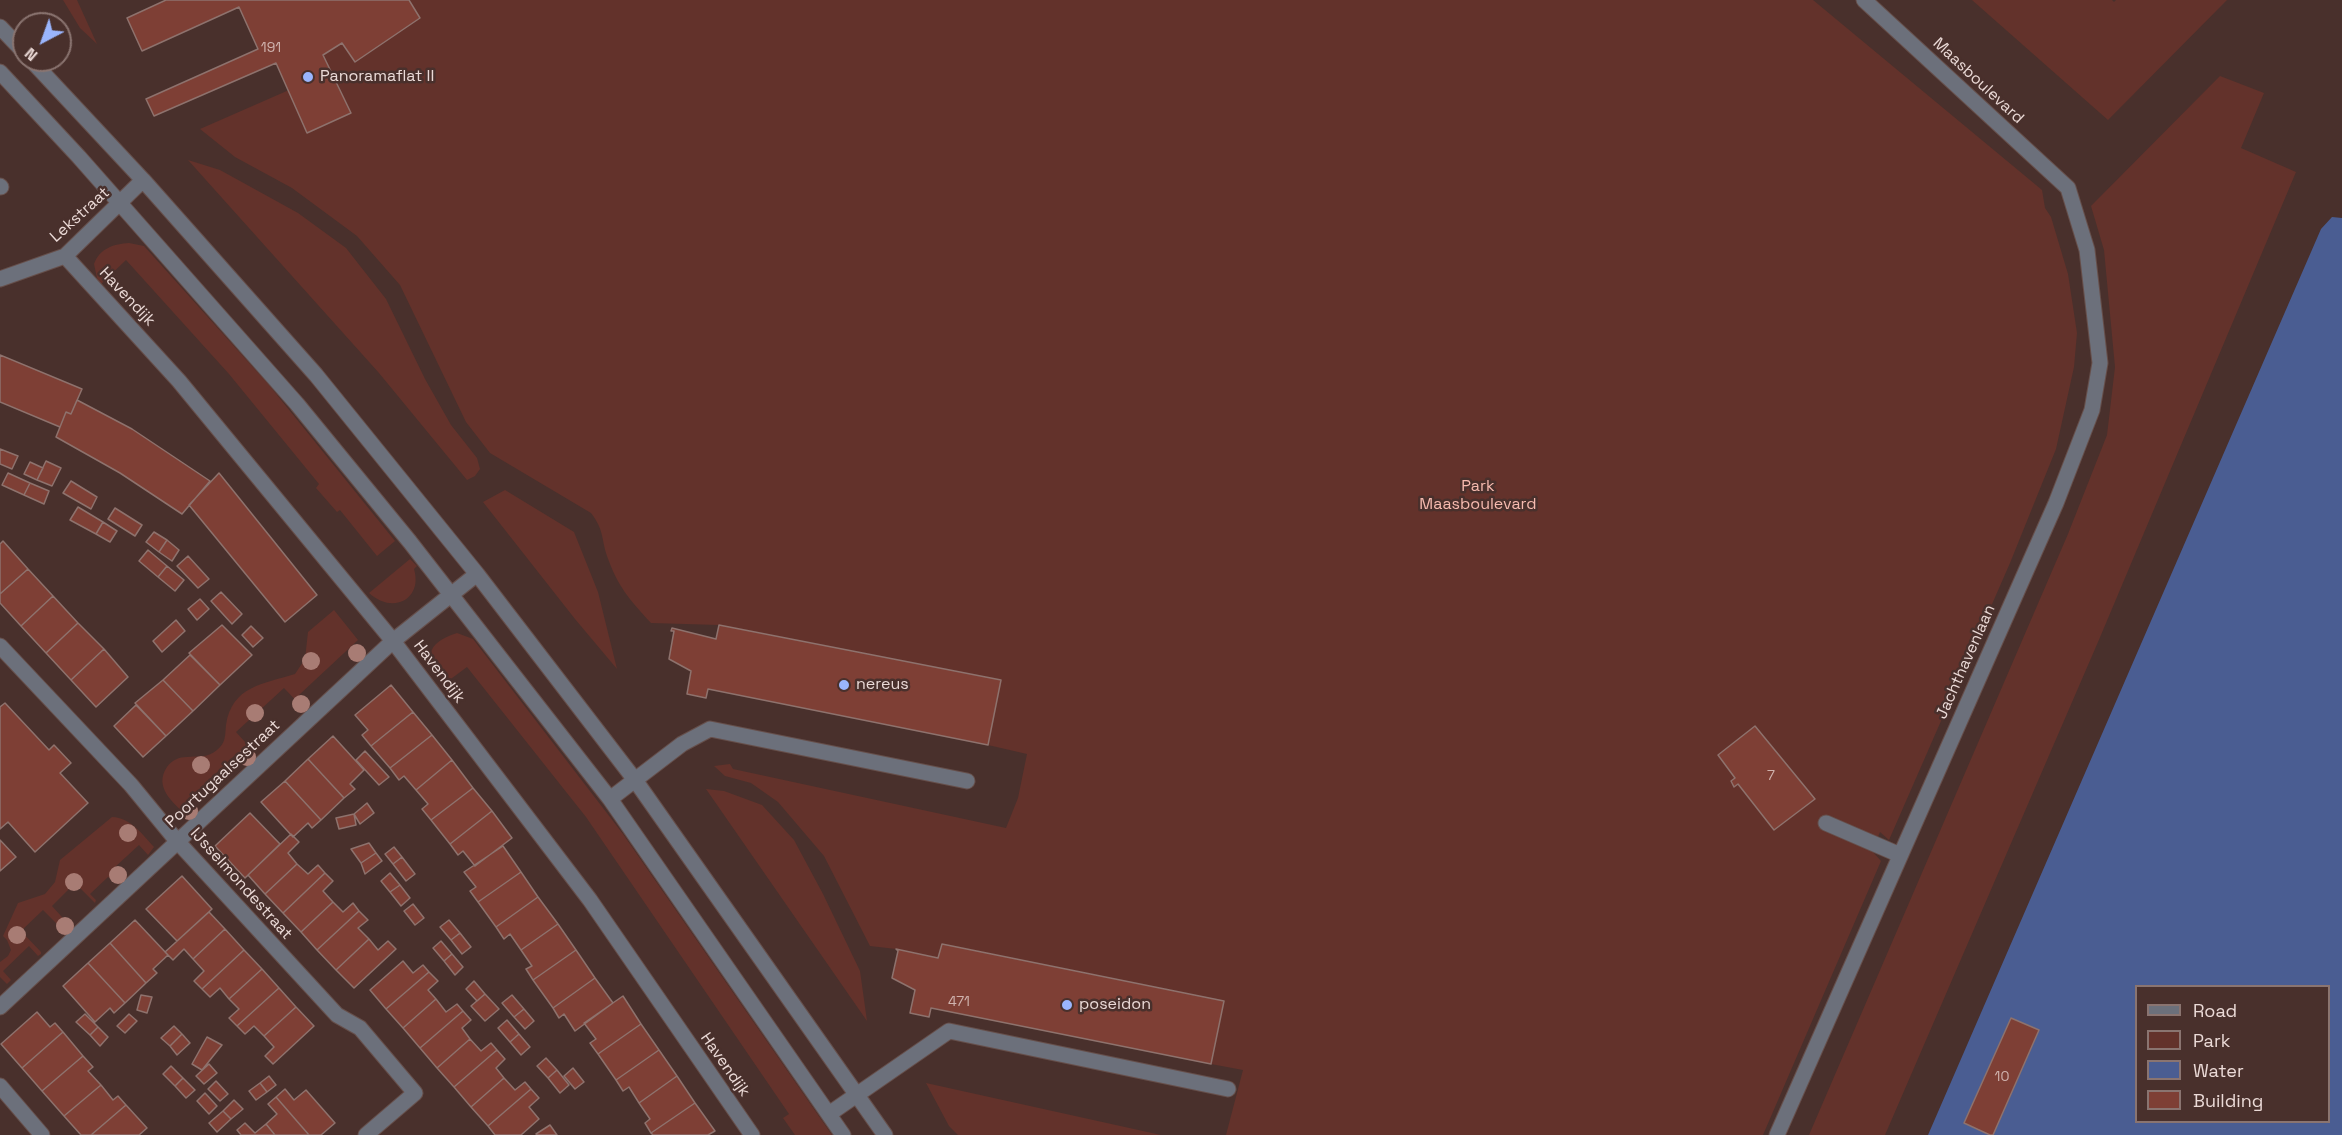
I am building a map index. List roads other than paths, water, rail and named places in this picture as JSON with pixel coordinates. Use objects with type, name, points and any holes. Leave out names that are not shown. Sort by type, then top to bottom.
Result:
[{"type":"street","name":"Maasboulevard","points":[[1864,0],[2068,188]]},
{"type":"street","points":[[0,72],[297,404],[451,595],[610,799],[843,1135]]},
{"type":"street","points":[[42,72],[143,180],[316,375],[477,574],[635,780],[885,1135]]},
{"type":"street","name":"Lekstraat","points":[[0,279],[65,256],[143,180]]},
{"type":"street","name":"Jachthavenlaan","points":[[1777,1135],[2056,503],[2092,410],[2100,363],[2087,250],[2068,188]]},
{"type":"street","name":"Havendijk","points":[[65,256],[179,381],[393,641],[590,900],[752,1135]]},
{"type":"street","name":"Poortugaalsestraat","points":[[0,1007],[393,641],[477,574]]},
{"type":"street","name":"IJsselmondestraat","points":[[0,646],[131,785],[177,841],[337,1015],[360,1028],[415,1093],[366,1135]]},
{"type":"street","points":[[610,799],[682,744],[710,729],[967,781]]},
{"type":"street","points":[[1826,823],[1900,855]]},
{"type":"street","points":[[829,1114],[949,1031],[1228,1089]]},
{"type":"street","points":[[0,1086],[42,1135]]},
{"type":"water","points":[[2332,217],[2342,218],[2342,1135],[1928,1135],[2321,229]]},
{"type":"place","name":"Panoramaflat II","points":[[308,77]]},
{"type":"place","name":"nereus","points":[[844,685]]},
{"type":"place","name":"poseidon","points":[[1067,1005]]},
{"type":"park label","name":"Park Maasboulevard","points":[[1478,496]]}]
